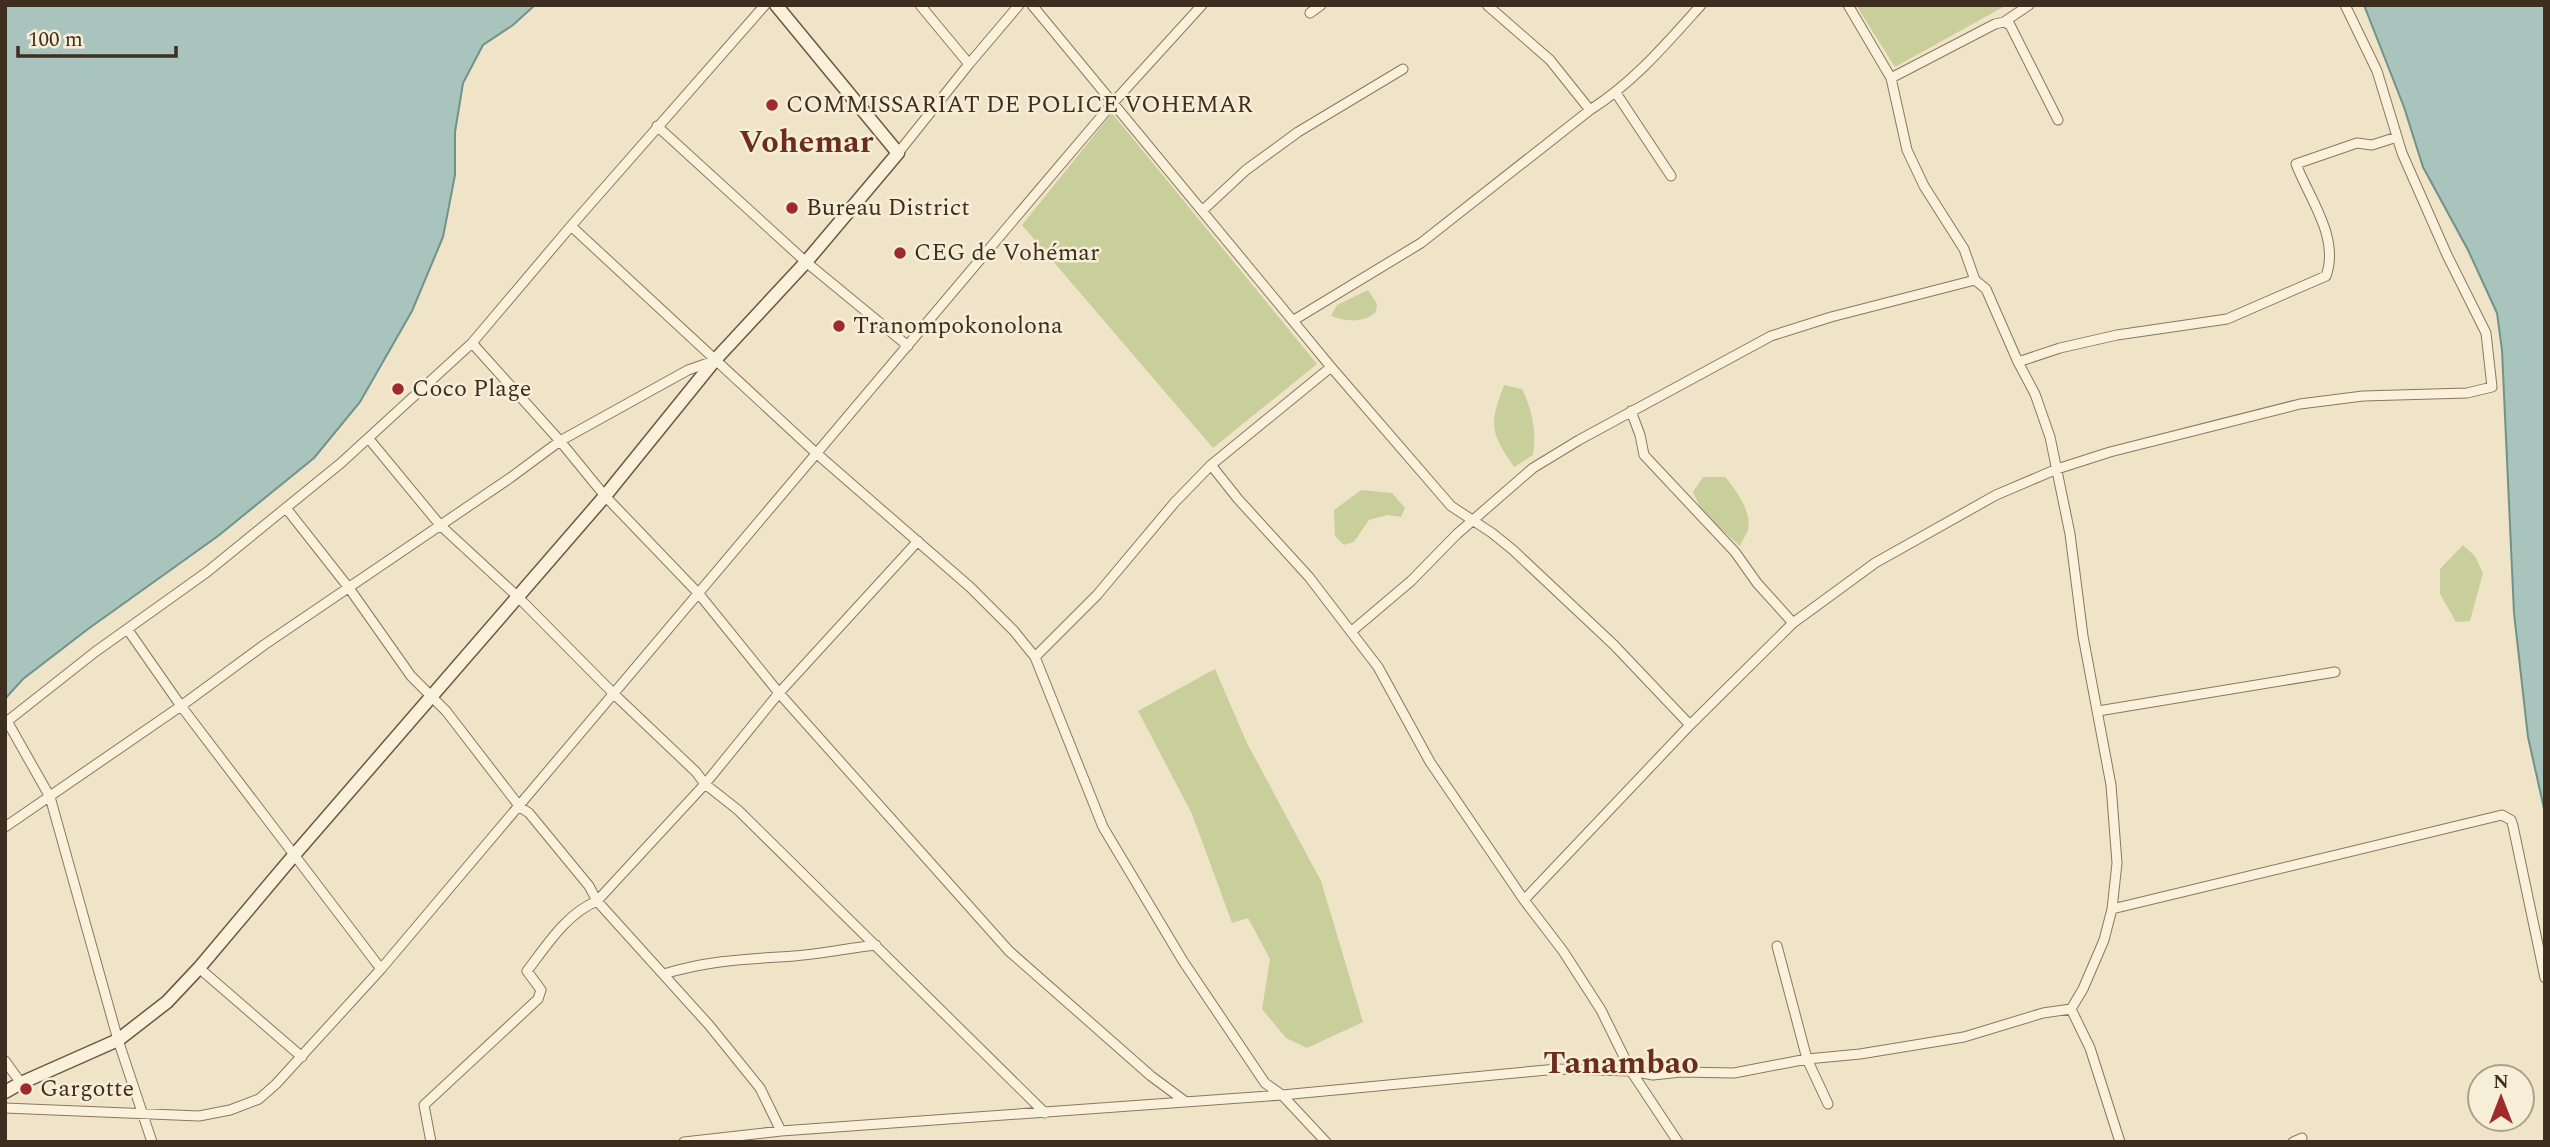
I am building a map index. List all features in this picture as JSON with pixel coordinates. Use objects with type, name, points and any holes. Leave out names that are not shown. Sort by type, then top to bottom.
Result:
[{"type":"street","points":[[152,1142],[118,1040],[50,797],[6,722],[94,652],[207,572],[286,508],[369,439],[472,343],[570,226],[765,5]]},
{"type":"street","points":[[776,5],[898,153]]},
{"type":"street","points":[[920,5],[969,64]]},
{"type":"street","points":[[5,1092],[118,1040],[167,1002],[199,968],[605,496],[715,360],[806,262],[1019,5]]},
{"type":"street","points":[[1032,5],[1331,367],[1451,506],[1513,550],[1614,645],[1690,725]]},
{"type":"street","points":[[5,1108],[199,1116],[230,1110],[259,1099],[302,1057],[381,969],[1112,104],[1202,5]]},
{"type":"street","points":[[1310,13],[1321,5]]},
{"type":"street","points":[[1487,5],[1550,60],[1590,110]]},
{"type":"street","points":[[1294,320],[1421,243],[1590,110],[1616,93],[1653,59],[1700,5]]},
{"type":"street","points":[[1848,5],[1891,78],[1908,150],[1940,214],[1964,249],[1975,280],[1986,289],[2035,394],[2050,437],[2070,534],[2083,636],[2111,785],[2118,863],[2112,909],[2104,940],[2083,989],[2071,1009]]},
{"type":"street","points":[[1891,78],[1995,24],[2004,22],[2029,5]]},
{"type":"street","points":[[1524,900],[1690,725],[1793,623],[1875,563],[1996,495],[2057,469],[2110,452],[2300,404],[2363,396],[2467,393],[2492,387],[2486,333],[2447,255],[2397,137],[2377,71],[2345,5]]},
{"type":"street","points":[[2004,22],[2010,25],[2058,120]]},
{"type":"street","points":[[1202,211],[1245,170],[1298,132],[1403,69]]},
{"type":"street","points":[[1616,93],[1671,176]]},
{"type":"street","points":[[657,126],[806,262],[908,346]]},
{"type":"street","points":[[2018,362],[2060,348],[2118,335],[2227,319],[2326,276],[2329,267],[2327,235],[2295,164],[2357,144],[2372,145],[2397,137]]},
{"type":"street","points":[[570,226],[1014,631],[1035,657],[1103,827],[1183,961],[1265,1083],[1282,1094],[1326,1142]]},
{"type":"street","points":[[1352,631],[1533,468],[1631,411],[1771,336],[1831,317],[1975,280]]},
{"type":"street","points":[[472,343],[560,440],[605,496],[699,594],[779,693],[1009,951],[1151,1076],[1187,1102]]},
{"type":"street","points":[[5,827],[181,706],[264,645],[510,478],[560,440],[688,370],[715,360]]},
{"type":"street","points":[[1035,657],[1097,595],[1175,502],[1212,465],[1331,367]]},
{"type":"street","points":[[1631,411],[1644,455],[1735,552],[1793,623]]},
{"type":"street","points":[[369,439],[440,525],[517,596],[696,772],[705,784],[738,810],[876,945],[968,1040],[1045,1113]]},
{"type":"street","points":[[1212,465],[1238,499],[1309,577],[1378,667],[1430,762],[1524,900],[1563,951],[1601,1010],[1631,1071],[1678,1142]]},
{"type":"street","points":[[286,508],[349,588],[411,676],[454,722],[520,807],[529,813],[589,886],[597,901],[709,1025],[760,1088],[781,1131]]},
{"type":"street","points":[[431,1142],[424,1105],[538,999],[541,990],[527,971],[569,919],[582,907],[597,901],[705,784],[779,693],[918,541]]},
{"type":"street","points":[[128,630],[181,706],[381,969]]},
{"type":"street","points":[[2098,712],[2335,673]]},
{"type":"street","points":[[2112,909],[2502,815],[2511,820],[2513,826],[2545,978]]},
{"type":"street","points":[[664,974],[695,964],[796,956],[876,945]]},
{"type":"street","points":[[1777,946],[1807,1059],[1828,1104]]},
{"type":"street","points":[[199,968],[302,1057]]},
{"type":"street","points":[[684,1142],[781,1131],[1187,1102],[1557,1069],[1631,1071],[1653,1075],[1681,1072],[1734,1073],[1807,1059],[1860,1055],[1964,1037],[2043,1013],[2071,1009]]},
{"type":"street","points":[[2071,1009],[2090,1048],[2120,1142]]},
{"type":"street","points":[[5,1061],[21,1083]]},
{"type":"green space","points":[[1856,5],[2007,5],[1895,67]]},
{"type":"green space","points":[[1112,113],[1317,364],[1213,448],[1022,225]]},
{"type":"green space","points":[[1368,290],[1377,304],[1376,312],[1371,316],[1355,320],[1331,316],[1337,305]]},
{"type":"green space","points":[[1504,385],[1522,389],[1534,429],[1533,455],[1514,467],[1500,445],[1494,428],[1496,410]]},
{"type":"green space","points":[[1703,477],[1725,477],[1742,501],[1749,523],[1740,546],[1703,513],[1693,492]]},
{"type":"green space","points":[[1361,490],[1392,493],[1405,508],[1401,517],[1387,515],[1369,520],[1354,542],[1344,545],[1335,536],[1334,510]]},
{"type":"green space","points":[[2463,545],[2475,556],[2483,573],[2470,621],[2456,622],[2440,594],[2440,569]]},
{"type":"green space","points":[[1215,669],[1247,743],[1321,881],[1363,1022],[1307,1048],[1286,1038],[1262,1009],[1270,959],[1248,918],[1232,923],[1192,814],[1138,711]]},
{"type":"water","points":[[5,5],[535,5],[513,25],[483,45],[463,83],[455,132],[455,175],[443,237],[412,311],[360,402],[314,458],[218,536],[23,679],[5,699]]},
{"type":"water","points":[[2364,5],[2545,5],[2545,813],[2528,737],[2514,613],[2502,350],[2497,313],[2468,250],[2423,167],[2404,107]]},
{"type":"place","name":"COMMISSARIAT DE POLICE VOHEMAR","points":[[772,105]]},
{"type":"place","name":"Bureau District","points":[[792,208]]},
{"type":"place","name":"CEG de Vohémar","points":[[900,253]]},
{"type":"place","name":"Tranompokonolona","points":[[839,326]]},
{"type":"place","name":"Coco Plage","points":[[398,389]]},
{"type":"place","name":"Gargotte","points":[[26,1089]]},
{"type":"district","name":"Vohemar","points":[[806,142]]},
{"type":"district","name":"Tanambao","points":[[1621,1063]]}]
